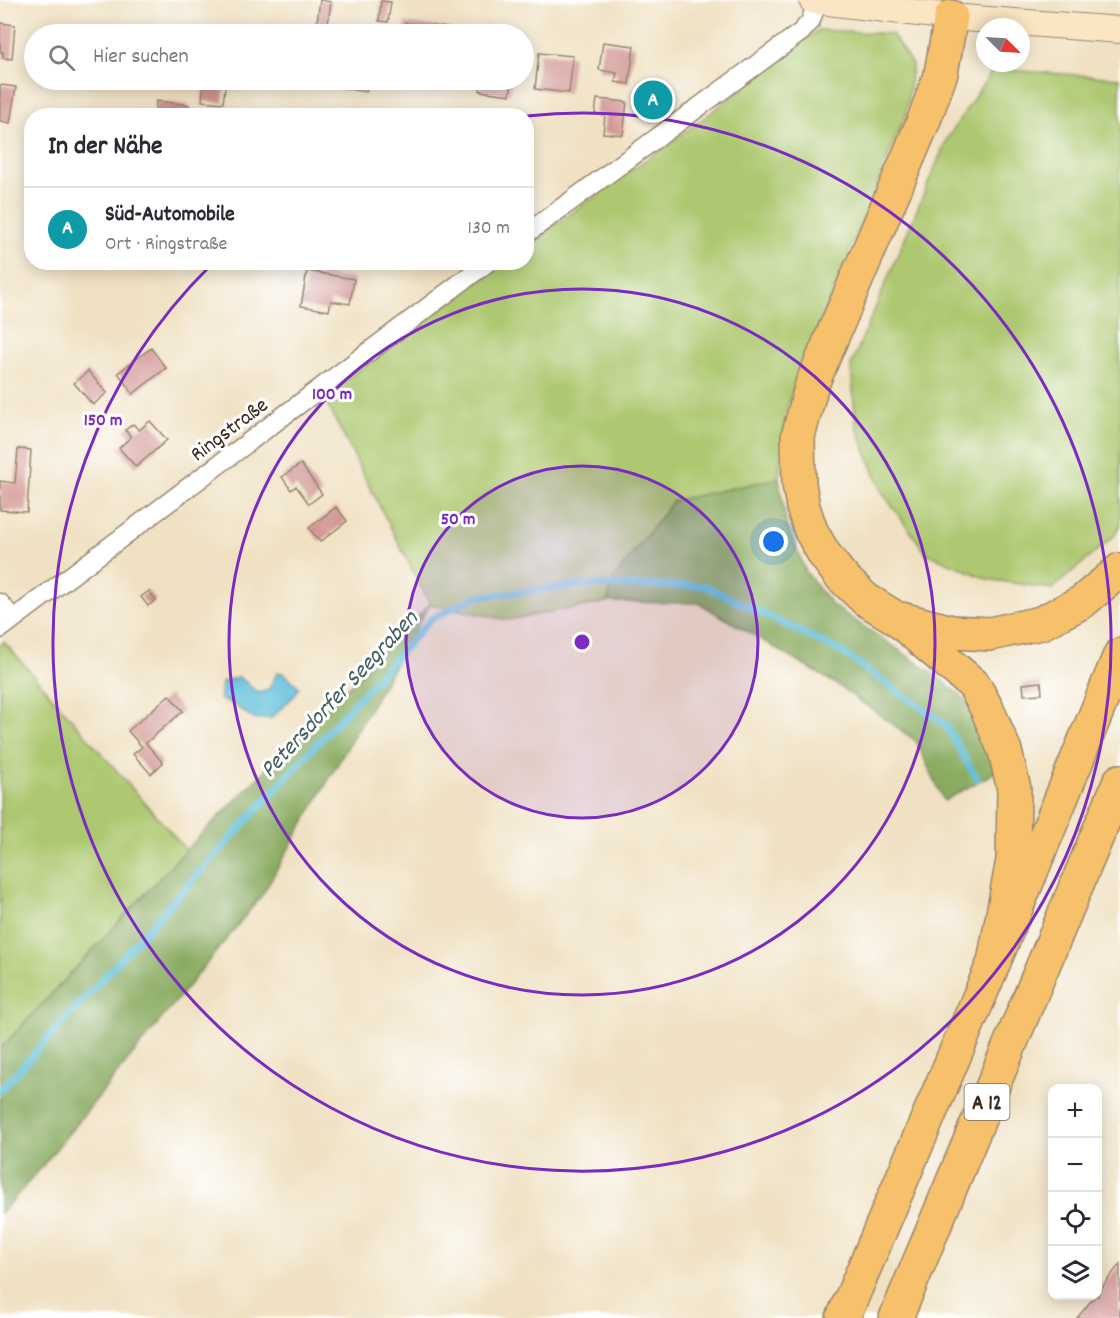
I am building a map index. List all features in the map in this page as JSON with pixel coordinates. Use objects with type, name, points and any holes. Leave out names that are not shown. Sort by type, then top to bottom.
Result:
[{"type":"highway","points":[[951,17],[941,73],[924,120],[812,384],[798,437],[799,484],[803,507],[811,531],[840,575],[865,599],[896,618],[974,685],[1005,751],[1014,789],[1013,860],[994,962]]},
{"type":"highway","points":[[896,618],[952,632],[990,634],[1041,623],[1082,602],[1120,570]]},
{"type":"highway","name":"A 12","points":[[843,1318],[994,962],[1120,655]]},
{"type":"highway","name":"A 12","points":[[896,1318],[1120,781]]},
{"type":"highway","points":[[1077,886],[1120,837]]},
{"type":"main road","points":[[812,0],[951,17],[1120,30]]},
{"type":"street","points":[[534,228],[801,32],[810,22],[818,1]]},
{"type":"street","name":"Ringstraße","points":[[0,603],[7,624],[477,270]]},
{"type":"green space","points":[[818,30],[892,34],[912,65],[906,114],[796,380],[786,410],[779,478],[673,501],[614,578],[607,602],[508,620],[430,604],[323,396],[494,270],[534,270],[534,240],[708,115]]},
{"type":"green space","points":[[991,72],[1030,72],[1120,78],[1120,525],[1114,536],[1052,589],[987,579],[926,553],[882,492],[856,426],[851,365],[947,139]]},
{"type":"green space","points":[[779,478],[786,523],[806,572],[832,605],[936,675],[969,703],[999,770],[944,801],[916,741],[836,684],[699,603],[607,602],[614,578],[673,501]]},
{"type":"green space","points":[[430,604],[262,895],[35,1175],[0,1214],[0,1049],[186,850]]},
{"type":"green space","points":[[4,642],[186,850],[0,1049],[0,645]]},
{"type":"water","points":[[278,672],[285,674],[299,687],[295,695],[271,718],[254,719],[233,704],[220,699],[222,682],[238,677],[259,693],[268,690]]},
{"type":"building","points":[[320,0],[331,2],[328,24],[317,24]]},
{"type":"building","points":[[381,1],[391,2],[388,22],[379,21]]},
{"type":"building","points":[[0,23],[15,25],[12,59],[3,58],[3,52],[0,52]]},
{"type":"building","points":[[603,42],[634,46],[629,84],[615,82],[617,73],[599,70]]},
{"type":"building","points":[[539,53],[573,56],[569,93],[535,89]]},
{"type":"building","points":[[0,85],[16,87],[10,123],[0,121]]},
{"type":"building","points":[[654,88],[666,103],[653,113],[641,97]]},
{"type":"building","points":[[203,90],[225,90],[223,103],[202,101]]},
{"type":"building","points":[[480,90],[511,90],[510,95]]},
{"type":"building","points":[[597,99],[627,102],[623,135],[603,133],[605,115],[595,114]]},
{"type":"building","points":[[156,101],[189,105],[189,108],[156,108]]},
{"type":"building","points":[[307,271],[354,279],[350,304],[331,301],[329,311],[301,306]]},
{"type":"building","points":[[151,348],[166,368],[133,394],[118,373]]},
{"type":"building","points":[[88,371],[107,393],[93,405],[74,383]]},
{"type":"building","points":[[150,421],[167,440],[136,467],[119,448],[131,437],[125,430],[133,424],[139,430]]},
{"type":"building","points":[[18,449],[31,450],[27,512],[0,510],[0,481],[15,483]]},
{"type":"building","points":[[301,464],[322,494],[309,504],[296,486],[291,490],[282,477]]},
{"type":"building","points":[[336,507],[347,521],[320,542],[309,528]]},
{"type":"building","points":[[149,591],[156,600],[148,606],[141,597]]},
{"type":"building","points":[[1041,682],[1042,694],[1024,695],[1023,684]]},
{"type":"building","points":[[169,695],[183,711],[146,743],[163,763],[151,774],[133,754],[142,747],[128,731]]},
{"type":"building","points":[[1120,1264],[1120,1318],[1077,1318],[1092,1300],[1102,1300],[1102,1287]]},
{"type":"waterway","name":"Petersdorfer Seegraben","points":[[0,1091],[431,619],[475,597],[583,585],[705,586],[840,651],[945,724],[977,779]]},
{"type":"place","name":"Süd-Automobile","points":[[653,100]]}]
